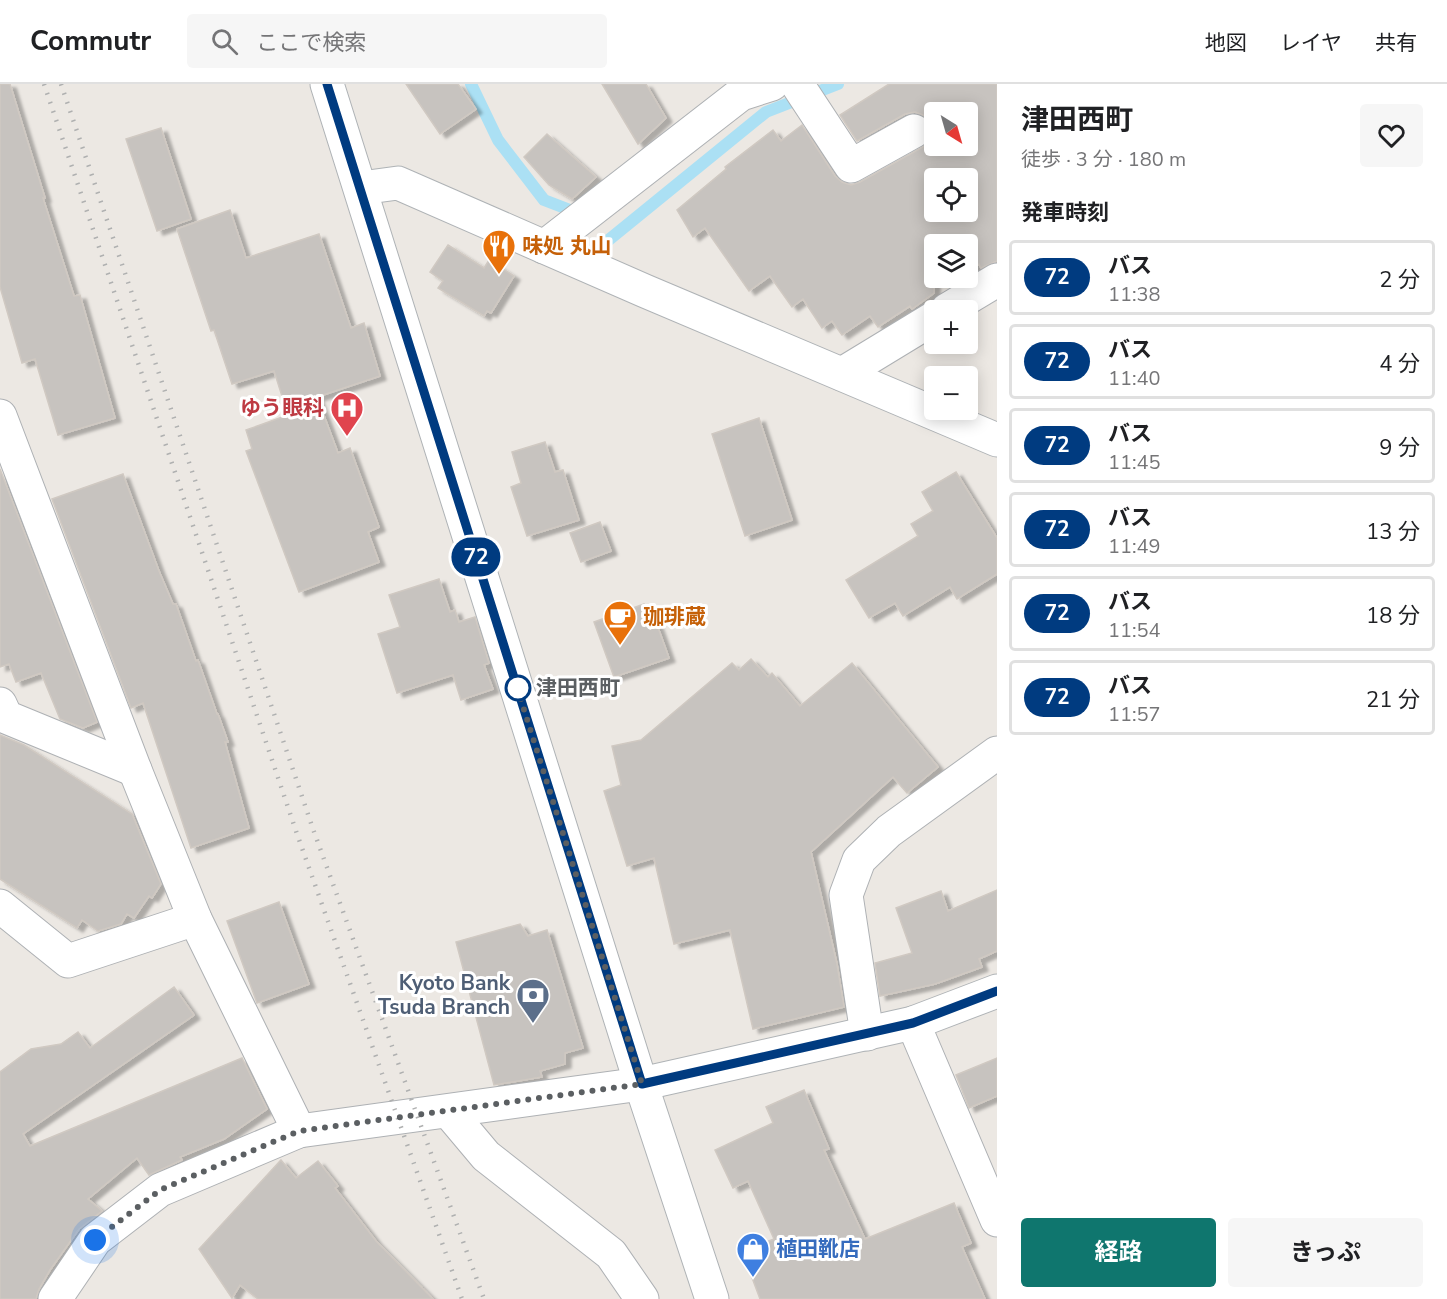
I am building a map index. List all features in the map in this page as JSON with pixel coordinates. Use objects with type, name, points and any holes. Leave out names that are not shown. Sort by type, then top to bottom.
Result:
[{"type":"street","points":[[327,84],[712,1299]]},
{"type":"street","points":[[544,247],[741,94],[772,84]]},
{"type":"street","points":[[806,98],[850,166],[914,131]]},
{"type":"street","points":[[361,188],[398,183],[997,440]]},
{"type":"street","points":[[964,300],[997,280]]},
{"type":"street","points":[[842,374],[924,324]]},
{"type":"street","points":[[1,422],[195,919],[299,1131]]},
{"type":"street","points":[[2,715],[135,770]]},
{"type":"street","points":[[867,1034],[846,895],[859,860],[889,831],[997,753]]},
{"type":"street","points":[[0,906],[68,961],[195,919]]},
{"type":"street","points":[[55,1299],[95,1240],[160,1190],[299,1131],[642,1084],[913,1023],[997,991]]},
{"type":"street","points":[[913,1023],[997,1220]]},
{"type":"street","points":[[449,1112],[486,1156],[611,1254],[642,1299]]},
{"type":"building","points":[[0,84],[10,84],[74,296],[80,295],[115,418],[58,435],[35,359],[22,363],[0,287]]},
{"type":"building","points":[[406,84],[458,84],[476,109],[440,134]]},
{"type":"building","points":[[602,84],[646,84],[666,118],[638,144]]},
{"type":"building","points":[[889,84],[997,84],[997,261],[981,268],[978,265],[978,234],[924,234],[924,288],[934,288],[934,293],[912,309],[910,306],[878,327],[870,316],[842,335],[832,321],[822,328],[803,299],[792,307],[770,276],[749,291],[705,228],[693,237],[677,210],[726,169],[725,167],[773,130],[781,141],[802,125],[835,176],[851,185],[924,146],[924,156],[978,156],[978,102],[924,102],[924,116],[915,112],[905,114],[857,141],[840,115]]},
{"type":"building","points":[[161,128],[191,219],[157,231],[126,139]]},
{"type":"building","points":[[547,134],[596,177],[572,199],[549,185],[524,157]]},
{"type":"building","points":[[230,210],[246,258],[319,234],[351,328],[364,323],[380,376],[317,397],[338,453],[350,448],[379,527],[368,532],[379,562],[299,592],[246,451],[252,449],[246,430],[288,415],[274,371],[232,384],[214,330],[211,331],[177,229]]},
{"type":"building","points":[[448,245],[484,268],[489,260],[514,276],[491,313],[487,311],[484,316],[438,288],[443,281],[430,272]]},
{"type":"building","points":[[759,418],[792,520],[745,536],[712,434]]},
{"type":"building","points":[[545,442],[555,472],[563,470],[579,520],[527,536],[511,487],[521,483],[512,452]]},
{"type":"building","points":[[0,469],[97,722],[83,728],[60,719],[41,673],[16,682],[9,664],[0,667]]},
{"type":"building","points":[[956,472],[997,538],[997,574],[957,599],[950,587],[903,616],[895,603],[869,618],[846,580],[918,536],[911,524],[933,511],[922,492]]},
{"type":"building","points":[[123,474],[159,571],[173,604],[176,604],[196,661],[198,660],[228,742],[225,742],[249,828],[191,848],[143,703],[131,708],[52,499]]},
{"type":"building","points":[[600,522],[611,551],[581,562],[570,533]]},
{"type":"building","points":[[439,579],[450,612],[455,610],[459,622],[475,617],[489,663],[484,665],[493,689],[461,700],[453,675],[397,693],[378,634],[400,627],[389,595]]},
{"type":"building","points":[[644,604],[650,620],[655,619],[669,658],[614,677],[594,622]]},
{"type":"building","points":[[751,659],[768,677],[772,673],[800,706],[852,663],[938,767],[907,793],[893,777],[811,852],[837,964],[844,1007],[753,1029],[730,930],[674,944],[654,858],[627,866],[604,791],[621,785],[612,746],[641,740],[732,663],[739,670]]},
{"type":"building","points":[[0,735],[24,745],[132,814],[161,884],[152,898],[149,896],[134,918],[127,914],[121,924],[98,931],[82,920],[77,928],[0,879]]},
{"type":"building","points":[[997,890],[997,951],[979,959],[982,967],[935,984],[880,996],[875,963],[912,953],[896,908],[941,891],[948,911]]},
{"type":"building","points":[[279,902],[309,984],[257,1003],[227,921]]},
{"type":"building","points":[[520,924],[528,936],[547,930],[583,1048],[565,1053],[565,1064],[540,1071],[542,1077],[494,1085],[456,942]]},
{"type":"building","points":[[174,987],[194,1015],[23,1134],[30,1146],[242,1058],[267,1109],[224,1139],[180,1157],[182,1160],[149,1175],[137,1158],[88,1199],[102,1211],[79,1229],[50,1270],[36,1299],[0,1299],[0,1072],[31,1049],[61,1044],[78,1032],[90,1048]]},
{"type":"building","points":[[997,1058],[997,1096],[969,1108],[956,1075]]},
{"type":"building","points":[[804,1090],[829,1149],[824,1150],[865,1239],[954,1203],[971,1243],[962,1247],[985,1299],[760,1299],[742,1251],[774,1239],[748,1181],[733,1188],[715,1150],[773,1123],[766,1107]]},
{"type":"building","points":[[281,1160],[296,1178],[318,1161],[338,1186],[335,1188],[376,1241],[433,1299],[258,1299],[240,1285],[232,1298],[199,1249]]},
{"type":"waterway","points":[[471,84],[498,140],[544,200],[570,210]]},
{"type":"waterway","points":[[600,247],[766,112],[838,84]]},
{"type":"railway","points":[[44,84],[297,834],[462,1299]]},
{"type":"railway","points":[[61,84],[313,829],[484,1299]]},
{"type":"bus line","name":"72","points":[[327,84],[642,1084],[913,1023],[997,991]]},
{"type":"place","name":"味処 丸山","points":[[499,275]]},
{"type":"place","name":"ゆう眼科","points":[[347,437]]},
{"type":"place","name":"珈琲蔵","points":[[620,646]]},
{"type":"place","name":"津田西町","points":[[518,688]]},
{"type":"place","name":"Kyoto Bank Tsuda Branch","points":[[533,1024]]},
{"type":"place","name":"植田靴店","points":[[753,1278]]},
{"type":"route","points":[[95,1240],[160,1190],[299,1131],[642,1084],[515,681],[518,688]]}]
